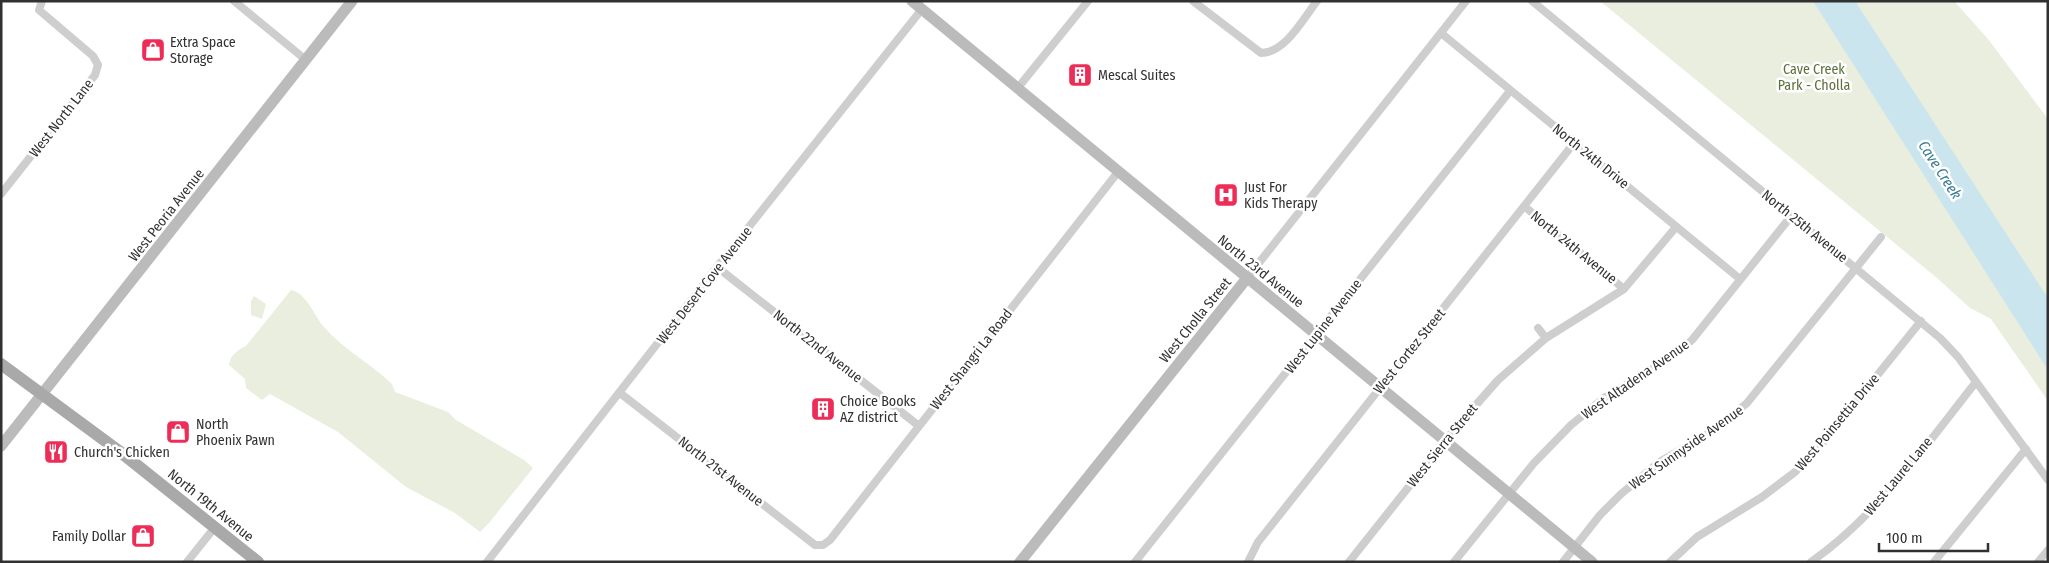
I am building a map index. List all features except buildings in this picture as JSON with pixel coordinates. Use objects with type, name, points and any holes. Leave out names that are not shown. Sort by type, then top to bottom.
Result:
[{"type":"main road","name":"North 19th Avenue","points":[[1,364],[258,562]]},
{"type":"street","name":"West North Lane","points":[[1,194],[95,75],[98,65],[93,56],[39,10],[42,1]]},
{"type":"street","points":[[234,1],[306,60]]},
{"type":"street","name":"West Peoria Avenue","points":[[1,446],[352,1]]},
{"type":"street","name":"North 23rd Avenue","points":[[912,1],[1592,562]]},
{"type":"street","points":[[1017,89],[1088,1]]},
{"type":"street","points":[[1193,1],[1261,53],[1270,53],[1286,40],[1317,1]]},
{"type":"street","name":"West Cholla Street","points":[[1020,562],[1466,1]]},
{"type":"street","name":"North 25th Avenue","points":[[1532,1],[1951,348],[2048,480]]},
{"type":"street","name":"West Desert Cove Avenue","points":[[487,562],[717,267],[922,9]]},
{"type":"street","name":"North 24th Drive","points":[[1441,33],[1740,279]]},
{"type":"street","name":"West Lupine Avenue","points":[[1136,562],[1510,90]]},
{"type":"street","name":"West Cortez Street","points":[[1248,562],[1258,542],[1574,143]]},
{"type":"street","name":"West Shangri La Road","points":[[823,545],[830,540],[1118,172]]},
{"type":"street","name":"North 24th Avenue","points":[[1524,206],[1624,289]]},
{"type":"street","name":"West Altadena Avenue","points":[[1454,562],[1509,493],[1571,425],[1604,398],[1669,359],[1686,345],[1792,215]]},
{"type":"street","name":"West Sierra Street","points":[[1349,562],[1446,440],[1498,380],[1546,338],[1624,289],[1676,227]]},
{"type":"street","name":"West Sunnyside Avenue","points":[[1563,562],[1600,515],[1640,477],[1658,463],[1716,428],[1748,403],[1881,237]]},
{"type":"street","name":"North 22nd Avenue","points":[[717,267],[919,426]]},
{"type":"street","name":"West Poinsettia Drive","points":[[1670,562],[1697,537],[1762,497],[1795,472],[1821,445],[1920,321]]},
{"type":"street","points":[[1538,328],[1546,338]]},
{"type":"street","name":"West Laurel Lane","points":[[1811,562],[1840,540],[1871,510],[1976,382]]},
{"type":"street","name":"North 21st Avenue","points":[[620,392],[815,545],[823,545]]},
{"type":"street","points":[[1934,562],[2026,449]]},
{"type":"street","points":[[187,562],[215,527]]},
{"type":"street","points":[[2038,562],[2048,550]]},
{"type":"green space","name":"Cave Creek Park - Cholla","points":[[1600,1],[1954,1],[1988,39],[2048,119],[2048,401],[1991,319],[1970,308],[1937,278]]},
{"type":"green space","points":[[291,290],[297,292],[306,300],[331,335],[392,384],[395,392],[448,412],[456,420],[524,460],[533,468],[480,532],[455,513],[406,487],[338,432],[270,394],[262,400],[246,388],[245,379],[229,365],[231,358],[237,351],[246,346]]},
{"type":"green space","points":[[254,296],[266,304],[262,319],[251,315],[251,301]]},
{"type":"water","name":"Cave Creek","points":[[1813,1],[1855,1],[2048,298],[2048,370]]},
{"type":"place","name":"Extra Space Storage","points":[[153,50]]},
{"type":"place","name":"Mescal Suites","points":[[1080,75]]},
{"type":"place","name":"Just For Kids Therapy","points":[[1226,195]]},
{"type":"place","name":"Choice Books AZ district","points":[[823,409]]},
{"type":"place","name":"North Phoenix Pawn","points":[[178,432]]},
{"type":"place","name":"Church's Chicken","points":[[56,452]]},
{"type":"place","name":"Family Dollar","points":[[143,536]]}]
